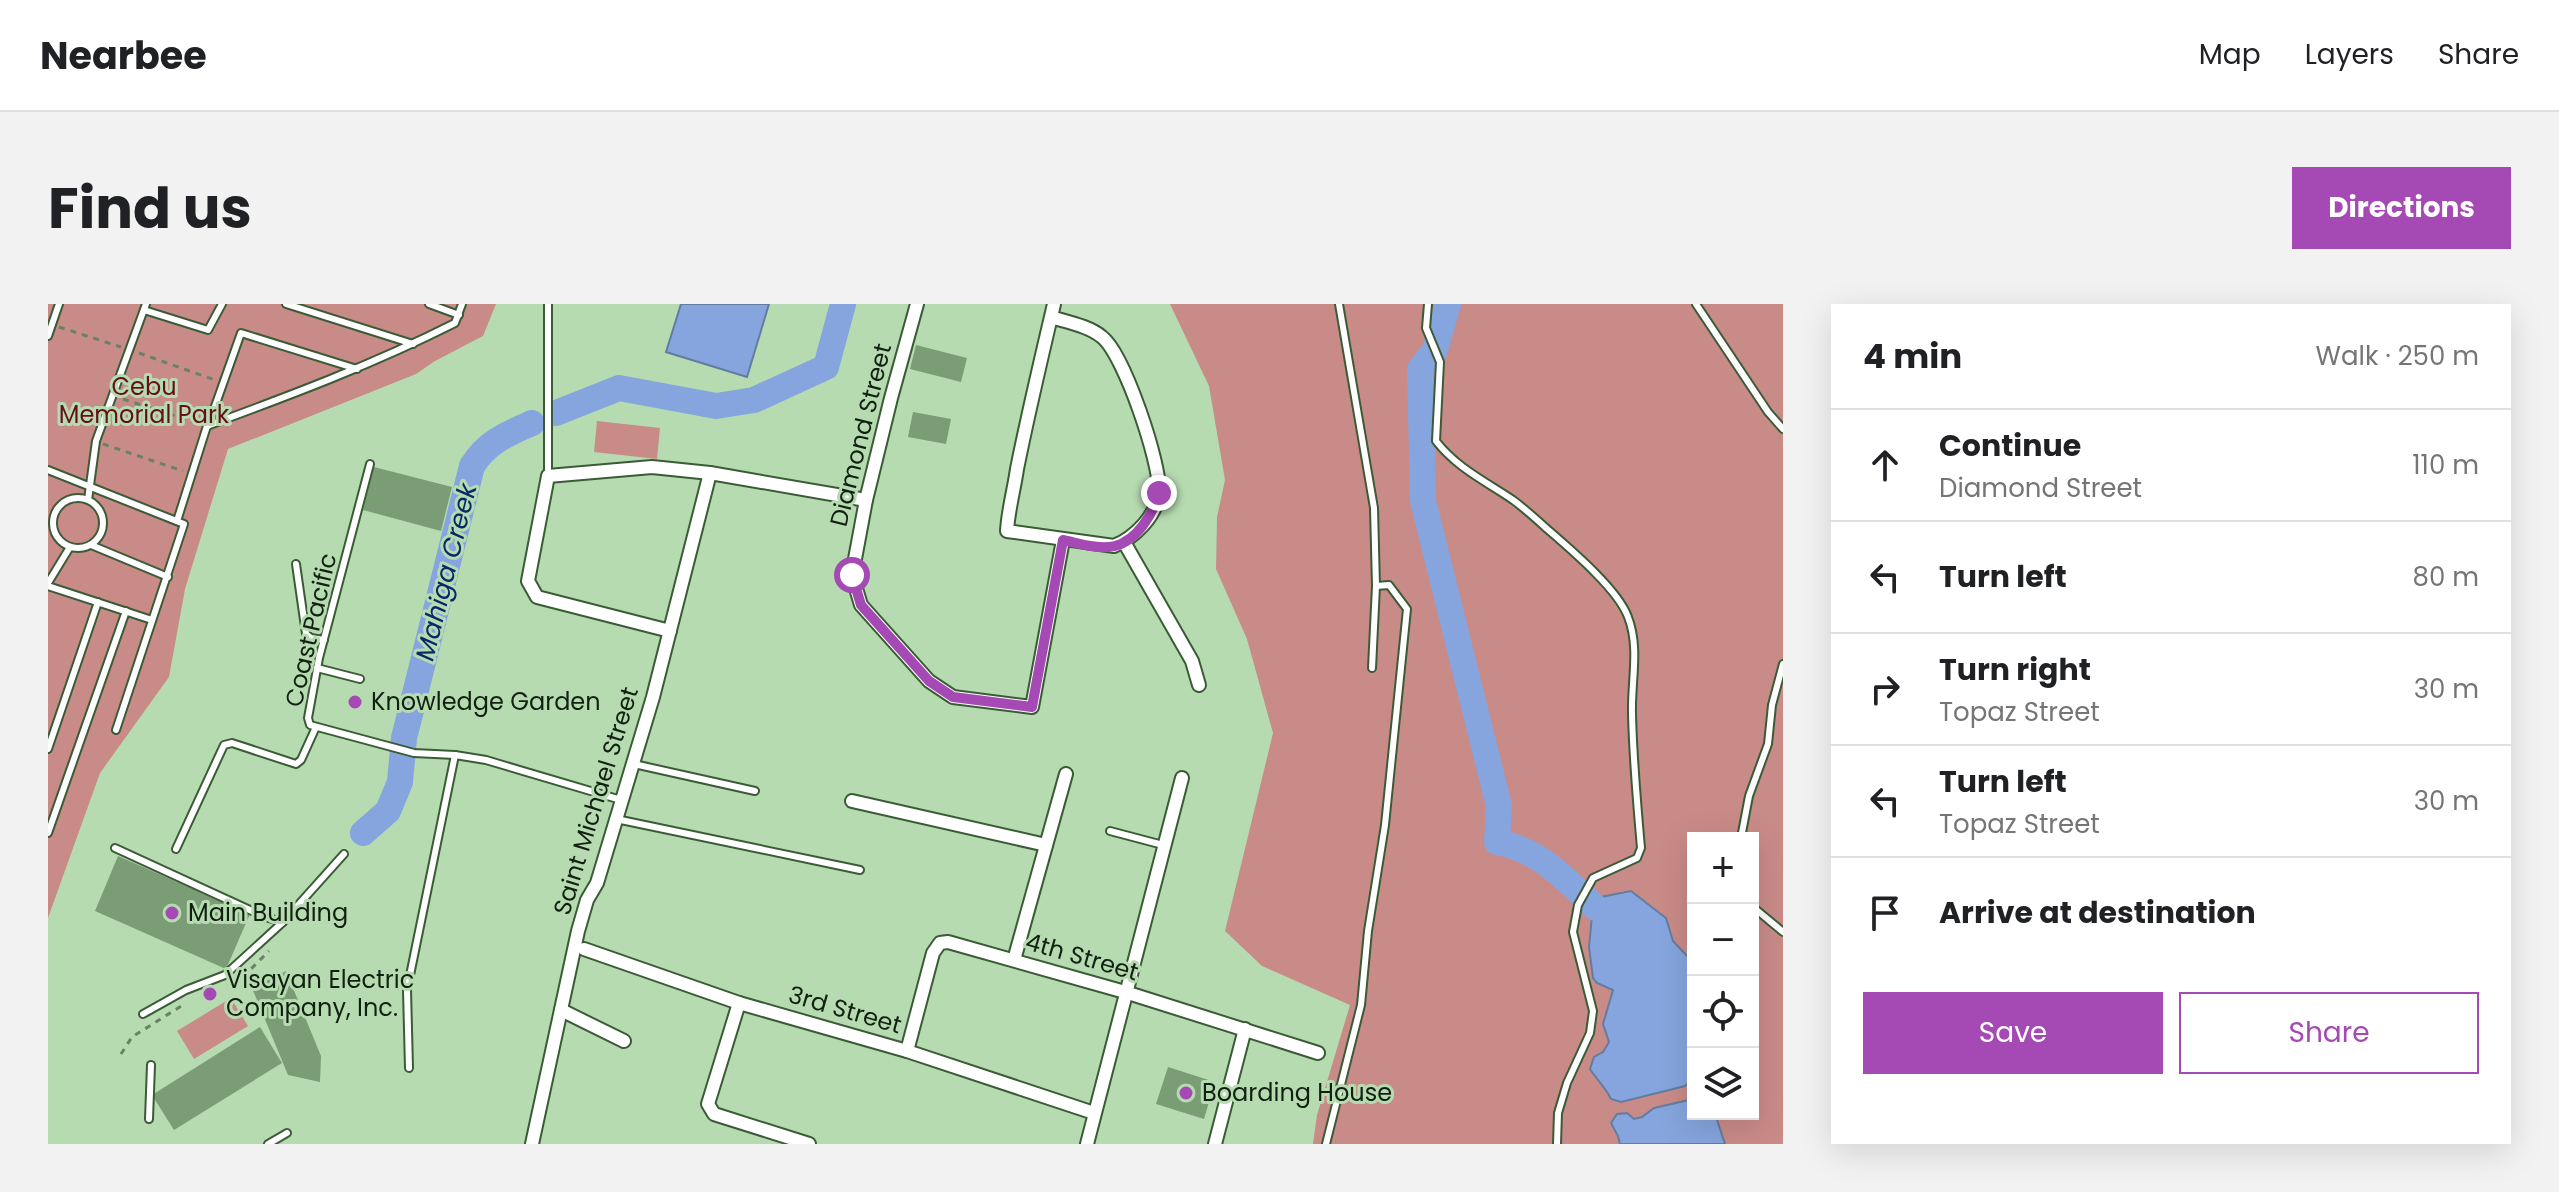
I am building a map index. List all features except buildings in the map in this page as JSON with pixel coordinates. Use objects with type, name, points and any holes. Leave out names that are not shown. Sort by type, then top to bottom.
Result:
[{"type":"street","name":"Diamond Street","points":[[917,304],[866,500],[852,575],[861,605],[929,681],[942,691],[953,697],[1032,707],[1063,540]]},
{"type":"street","points":[[1052,310],[1109,344],[1144,422],[1159,493],[1146,522],[1124,542],[1114,546],[1010,533],[1007,528],[1021,448],[1052,310]]},
{"type":"street","points":[[670,631],[537,597],[528,581],[548,476],[652,467],[710,473],[866,500]]},
{"type":"street","name":"Saint Michael Street","points":[[532,1144],[587,900],[597,883],[632,764],[710,473]]},
{"type":"street","points":[[1124,542],[1192,661],[1199,685]]},
{"type":"street","points":[[1014,960],[1066,774]]},
{"type":"street","points":[[1087,1144],[1182,778]]},
{"type":"street","points":[[852,801],[1046,845]]},
{"type":"street","name":"4th Street","points":[[907,1051],[933,953],[940,943],[948,942],[1125,992],[1318,1053]]},
{"type":"street","name":"3rd Street","points":[[584,949],[739,1003],[907,1051],[1094,1113]]},
{"type":"street","points":[[739,1003],[708,1104],[714,1114],[809,1144]]},
{"type":"street","points":[[561,1010],[624,1041]]},
{"type":"street","points":[[1215,1144],[1245,1029]]},
{"type":"lane","points":[[48,336],[59,304]]},
{"type":"lane","points":[[88,500],[96,441],[145,307],[208,330],[222,304]]},
{"type":"lane","points":[[286,304],[413,344]]},
{"type":"lane","points":[[429,304],[459,315]]},
{"type":"lane","points":[[207,426],[357,369],[413,344],[455,323],[462,304]]},
{"type":"lane","points":[[548,304],[548,476]]},
{"type":"lane","points":[[1339,304],[1374,508],[1376,586],[1372,668]]},
{"type":"lane","points":[[1428,304],[1426,328],[1440,362],[1436,441],[1446,454],[1478,479],[1514,501],[1582,561],[1617,597],[1628,616],[1635,652],[1632,749],[1641,848],[1637,858],[1593,878],[1578,905],[1573,932],[1593,1011],[1590,1033],[1567,1083],[1558,1113],[1557,1144]]},
{"type":"lane","points":[[1696,304],[1768,412],[1783,429]]},
{"type":"lane","points":[[177,521],[241,333],[357,369]]},
{"type":"lane","name":"Coast Pacific","points":[[370,464],[317,668],[308,718],[310,725],[414,753],[486,760],[621,800]]},
{"type":"lane","points":[[48,470],[184,524],[116,730]]},
{"type":"lane","points":[[69,499],[88,500],[99,508],[103,521],[100,535],[84,548],[61,543],[52,533],[59,506],[69,499]]},
{"type":"lane","points":[[91,545],[168,577]]},
{"type":"lane","points":[[70,547],[48,585],[152,620]]},
{"type":"lane","points":[[296,564],[306,634],[324,640]]},
{"type":"lane","points":[[1326,1144],[1361,1005],[1368,931],[1385,825],[1407,609],[1400,595],[1389,585],[1376,586]]},
{"type":"lane","points":[[48,749],[98,602]]},
{"type":"lane","points":[[48,833],[126,611]]},
{"type":"lane","points":[[1742,832],[1749,796],[1768,744],[1772,705],[1783,664]]},
{"type":"lane","points":[[317,668],[360,679]]},
{"type":"lane","points":[[176,849],[224,745],[232,743],[296,764],[301,760],[316,727]]},
{"type":"lane","points":[[409,1068],[407,990],[455,755]]},
{"type":"lane","points":[[632,764],[755,791]]},
{"type":"lane","points":[[616,819],[860,870]]},
{"type":"lane","points":[[1110,831],[1163,845]]},
{"type":"lane","points":[[115,848],[265,917],[283,922]]},
{"type":"lane","points":[[143,1014],[186,990],[225,975],[283,922],[344,854]]},
{"type":"lane","points":[[1759,912],[1783,932]]},
{"type":"lane","points":[[149,1119],[151,1065]]},
{"type":"lane","points":[[268,1144],[287,1133]]},
{"type":"path","points":[[112,396],[207,426]]},
{"type":"path","points":[[96,441],[193,474]]},
{"type":"green space","name":"Cebu Memorial Park","points":[[48,304],[496,304],[483,336],[416,374],[228,449],[185,589],[169,677],[100,773],[48,918]]},
{"type":"green space","points":[[1170,304],[1783,304],[1783,1144],[1313,1144],[1317,1115],[1350,1005],[1262,966],[1225,931],[1273,733],[1247,639],[1216,569],[1217,517],[1225,480],[1209,386]]},
{"type":"green space","points":[[597,421],[660,428],[657,459],[594,452]]},
{"type":"green space","points":[[231,998],[248,1026],[194,1059],[177,1031]]},
{"type":"water","points":[[681,304],[769,304],[747,377],[666,352]]},
{"type":"water","points":[[1631,891],[1666,918],[1673,941],[1687,956],[1685,1086],[1621,1102],[1611,1099],[1590,1069],[1594,1057],[1603,1052],[1609,1042],[1603,1024],[1613,990],[1593,978],[1589,947],[1592,916],[1601,897]]},
{"type":"water","points":[[1687,1100],[1687,1120],[1717,1120],[1725,1144],[1620,1144],[1611,1123],[1617,1114],[1627,1113],[1634,1119],[1654,1108]]},
{"type":"waterway","name":"Mahiga Creek","points":[[556,413],[619,388],[716,406],[754,400],[826,367],[843,304]]},
{"type":"waterway","points":[[1448,304],[1435,350],[1420,369],[1423,501],[1499,806],[1497,842],[1539,859],[1596,908]]},
{"type":"waterway","name":"Mahiga Creek","points":[[363,833],[388,811],[400,782],[404,738],[472,466],[491,445],[532,423]]},
{"type":"place","name":"Knowledge Garden","points":[[355,702]]},
{"type":"place","name":"Main Building","points":[[172,913]]},
{"type":"place","name":"Visayan Electric Company, Inc.","points":[[210,994]]},
{"type":"place","name":"Boarding House","points":[[1186,1093]]},
{"type":"route","points":[[852,575],[861,605],[929,681],[942,691],[953,697],[1032,707],[1063,540],[1103,547],[1124,542],[1146,522],[1159,493]]}]
